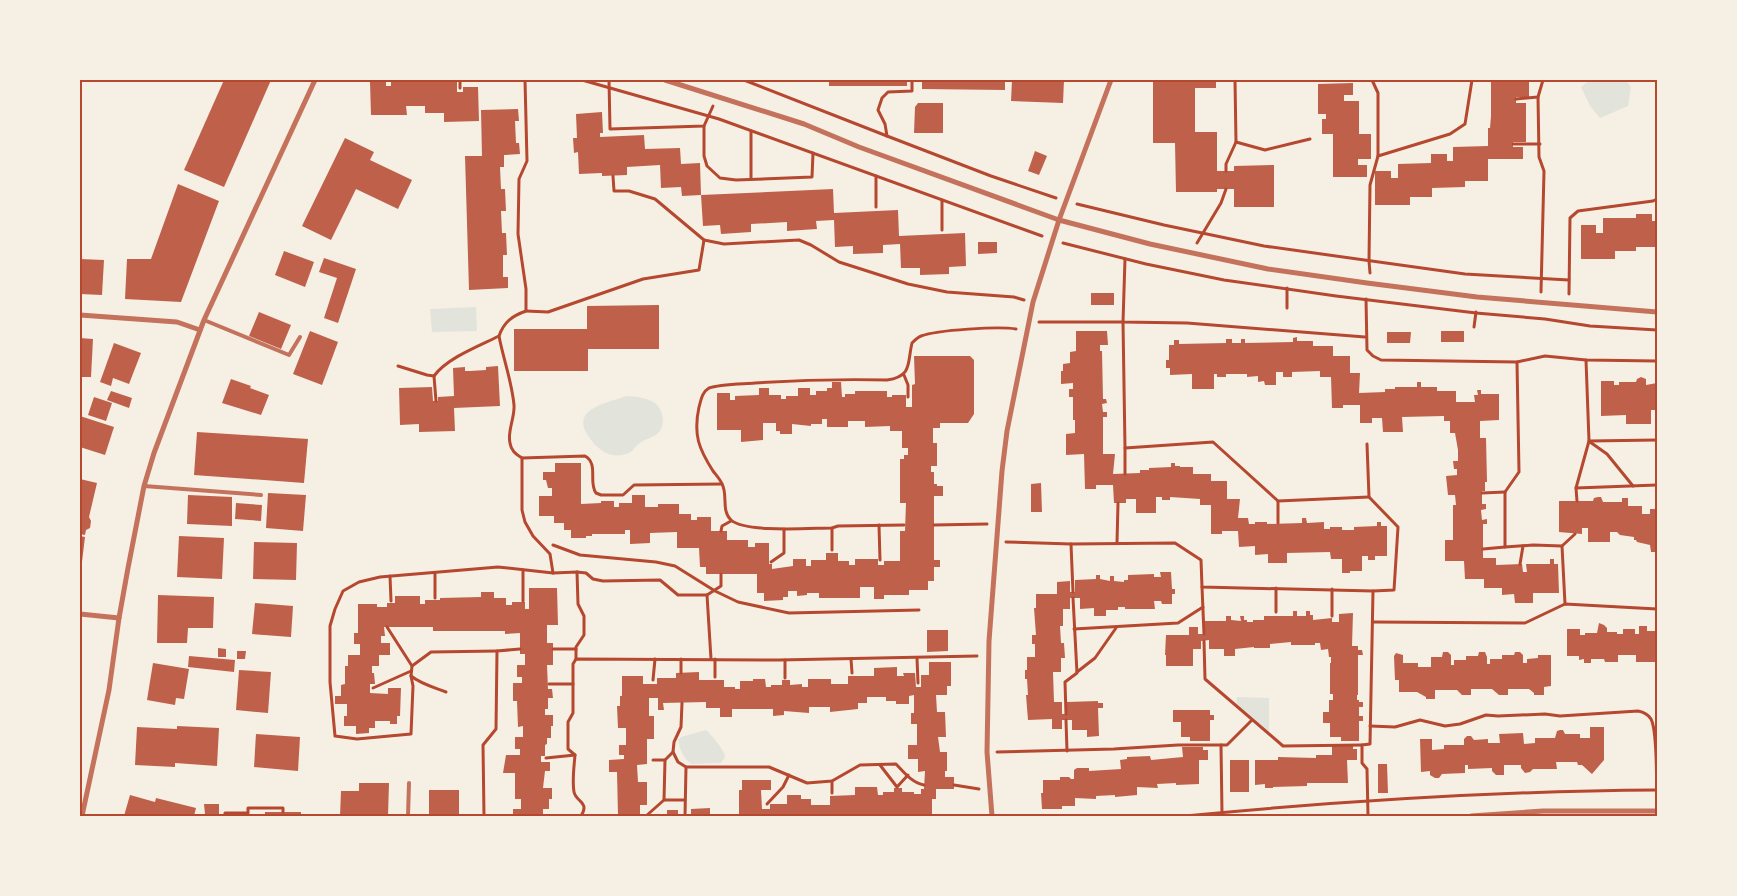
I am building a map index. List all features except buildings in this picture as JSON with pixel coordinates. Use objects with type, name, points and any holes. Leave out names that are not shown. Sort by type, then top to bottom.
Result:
[{"type":"street","points":[[82,816],[109,690],[118,618],[144,486],[154,453],[204,320],[315,80]]},
{"type":"street","points":[[665,80],[804,124],[859,147],[1059,220],[1190,253],[1289,272],[1477,297],[1657,312]]},
{"type":"street","points":[[992,816],[987,752],[988,656],[997,524],[1007,432],[1032,302],[1059,220],[1112,80]]},
{"type":"street","points":[[80,315],[177,322],[200,330]]},
{"type":"street","points":[[80,614],[118,618]]},
{"type":"street","points":[[1471,816],[1657,811]]},
{"type":"lane","points":[[204,320],[289,355],[300,337]]},
{"type":"lane","points":[[144,486],[261,496]]},
{"type":"lane","points":[[408,816],[409,783]]},
{"type":"path","points":[[460,80],[460,88]]},
{"type":"path","points":[[525,80],[527,161],[519,179],[518,234],[526,289],[526,311]]},
{"type":"path","points":[[609,80],[610,129],[704,126]]},
{"type":"path","points":[[744,80],[991,176],[1067,202],[1264,246],[1465,274],[1569,280]]},
{"type":"path","points":[[887,136],[885,124],[878,110],[882,98],[888,92],[912,91],[912,80]]},
{"type":"path","points":[[1226,170],[1226,164],[1236,142],[1235,80]]},
{"type":"path","points":[[1372,80],[1378,93],[1378,156],[1370,184],[1369,283],[1366,337],[1367,350],[1373,356],[1381,360],[1516,362],[1545,356],[1586,360],[1657,361]]},
{"type":"path","points":[[1378,156],[1450,134],[1465,124],[1472,80]]},
{"type":"path","points":[[1540,302],[1544,171],[1539,157],[1538,97],[1543,80]]},
{"type":"path","points":[[1516,100],[1538,97]]},
{"type":"path","points":[[718,98],[704,126],[704,156],[707,166],[720,178],[736,180],[812,177],[812,153]]},
{"type":"path","points":[[751,179],[752,131]]},
{"type":"path","points":[[1236,142],[1266,150],[1310,139]]},
{"type":"path","points":[[1513,144],[1540,144]]},
{"type":"path","points":[[614,176],[614,191],[629,191],[655,200],[704,240],[724,244],[799,240],[839,262],[908,284],[947,292],[1014,297],[1032,302]]},
{"type":"path","points":[[876,176],[876,207]]},
{"type":"path","points":[[1190,253],[1204,234],[1226,189]]},
{"type":"path","points":[[1569,304],[1570,218],[1578,211],[1653,201],[1657,198]]},
{"type":"path","points":[[942,200],[942,230]]},
{"type":"path","points":[[704,240],[699,270],[643,279],[548,312],[526,311],[514,315],[503,326],[499,336],[514,404],[514,418],[509,440],[511,449],[522,458],[585,456],[590,459],[593,466],[593,489],[596,493],[602,495],[623,495],[634,485],[723,484]]},
{"type":"path","points":[[1125,259],[1123,322],[1125,474]]},
{"type":"path","points":[[1287,308],[1289,272]]},
{"type":"path","points":[[1474,328],[1477,297]]},
{"type":"path","points":[[1029,322],[1187,323],[1366,337]]},
{"type":"path","points":[[904,525],[784,529],[761,528],[731,521],[727,514],[723,484],[701,452],[696,435],[697,414],[702,396],[709,388],[736,384],[808,380],[897,379],[908,370],[912,343],[920,336],[967,330],[1008,328],[1027,330]]},
{"type":"path","points":[[436,401],[434,376],[439,370],[450,361],[499,336]]},
{"type":"path","points":[[1576,501],[1576,488],[1589,441],[1586,360]]},
{"type":"path","points":[[1506,547],[1505,492],[1519,472],[1516,362]]},
{"type":"path","points":[[398,366],[434,376]]},
{"type":"path","points":[[904,375],[908,385],[908,397]]},
{"type":"path","points":[[1589,441],[1657,440]]},
{"type":"path","points":[[1589,441],[1607,454],[1633,486]]},
{"type":"path","points":[[1125,448],[1213,442],[1278,501],[1369,497]]},
{"type":"path","points":[[1202,587],[1394,590],[1398,527],[1369,497],[1367,444]]},
{"type":"path","points":[[522,458],[522,510],[525,522],[533,536],[550,554],[553,573]]},
{"type":"path","points":[[1576,488],[1657,485]]},
{"type":"path","points":[[1482,493],[1505,492]]},
{"type":"path","points":[[1278,501],[1278,523]]},
{"type":"path","points":[[1117,543],[1118,503]]},
{"type":"path","points":[[722,530],[722,526],[731,521]]},
{"type":"path","points":[[934,525],[997,524]]},
{"type":"path","points":[[879,525],[880,560]]},
{"type":"path","points":[[832,528],[832,550]]},
{"type":"path","points":[[771,562],[784,553],[784,529]]},
{"type":"path","points":[[1483,549],[1562,546],[1575,534]]},
{"type":"path","points":[[996,542],[1071,544],[1175,543],[1201,560],[1204,634]]},
{"type":"path","points":[[1071,544],[1073,592]]},
{"type":"path","points":[[553,545],[580,555],[656,562],[675,566],[715,591],[738,602],[789,613],[919,610]]},
{"type":"path","points":[[1520,564],[1523,546]]},
{"type":"path","points":[[1562,546],[1565,604]]},
{"type":"path","points":[[387,628],[412,666],[411,734],[357,739],[335,736],[330,682],[330,626],[344,591],[359,582],[390,576],[498,567],[553,573],[577,572],[603,581],[660,580],[678,595],[707,594],[715,591],[721,586],[721,574]]},
{"type":"path","points":[[523,570],[523,601]]},
{"type":"path","points":[[577,572],[578,604],[584,616],[584,635],[576,649],[576,659],[573,664],[573,713],[568,722],[568,749],[574,756],[574,792],[583,804],[583,812],[580,816]]},
{"type":"path","points":[[435,573],[435,598]]},
{"type":"path","points":[[390,576],[391,601]]},
{"type":"path","points":[[1276,588],[1276,612]]},
{"type":"path","points":[[1332,589],[1332,616]]},
{"type":"path","points":[[1204,640],[1205,679],[1283,746],[1370,744],[1373,590]]},
{"type":"path","points":[[707,594],[715,677]]},
{"type":"path","points":[[1073,598],[1077,672]]},
{"type":"path","points":[[1373,622],[1525,623],[1565,604],[1657,609]]},
{"type":"path","points":[[1074,629],[1178,624],[1203,607]]},
{"type":"path","points":[[1066,714],[1065,682],[1095,658],[1116,628]]},
{"type":"path","points":[[412,666],[431,652],[520,649]]},
{"type":"path","points":[[553,649],[576,649]]},
{"type":"path","points":[[484,816],[483,745],[496,729],[497,651]]},
{"type":"path","points":[[576,659],[785,660],[988,656]]},
{"type":"path","points":[[917,658],[918,683]]},
{"type":"path","points":[[653,680],[655,659]]},
{"type":"path","points":[[681,659],[682,672]]},
{"type":"path","points":[[852,659],[852,673]]},
{"type":"path","points":[[784,678],[785,660]]},
{"type":"path","points":[[373,688],[411,674]]},
{"type":"path","points":[[411,674],[425,685],[446,692]]},
{"type":"path","points":[[549,684],[573,684]]},
{"type":"path","points":[[682,703],[681,726],[674,742],[673,752],[678,762],[686,767],[769,767],[807,783],[832,781],[860,765],[896,764],[917,784],[924,785]]},
{"type":"path","points":[[1370,726],[1395,727],[1420,720],[1446,726],[1460,724],[1486,715],[1545,714],[1560,716],[1644,712],[1651,720],[1654,733],[1657,811]]},
{"type":"path","points":[[1066,720],[1067,751]]},
{"type":"path","points":[[987,752],[1227,745],[1252,720]]},
{"type":"path","points":[[1221,745],[1222,813]]},
{"type":"path","points":[[1362,745],[1362,763],[1368,770],[1368,816]]},
{"type":"path","points":[[664,800],[665,760],[673,752]]},
{"type":"path","points":[[546,758],[574,756]]},
{"type":"path","points":[[653,760],[665,760]]},
{"type":"path","points":[[879,764],[897,787],[908,775]]},
{"type":"path","points":[[685,816],[686,767]]},
{"type":"path","points":[[767,804],[782,788],[789,775]]},
{"type":"path","points":[[832,781],[832,793]]},
{"type":"path","points":[[954,785],[968,787]]},
{"type":"path","points":[[1185,816],[1368,802],[1600,790],[1657,790]]},
{"type":"path","points":[[646,816],[664,800],[685,800]]},
{"type":"path","points":[[225,816],[225,813],[248,815],[248,808],[283,808],[283,812]]},
{"type":"shaded area","points":[[1590,80],[1626,80],[1631,87],[1628,106],[1600,118],[1590,106],[1581,87]]},
{"type":"shaded area","points":[[476,307],[477,331],[432,332],[430,309]]},
{"type":"shaded area","points":[[626,396],[645,398],[655,403],[662,413],[662,426],[657,434],[644,440],[629,453],[612,455],[603,451],[589,437],[584,425],[584,418],[594,408]]},
{"type":"shaded area","points":[[1237,697],[1269,698],[1269,734],[1236,706]]},
{"type":"shaded area","points":[[706,730],[720,746],[725,758],[721,763],[692,764],[684,757],[678,740],[681,737]]}]
